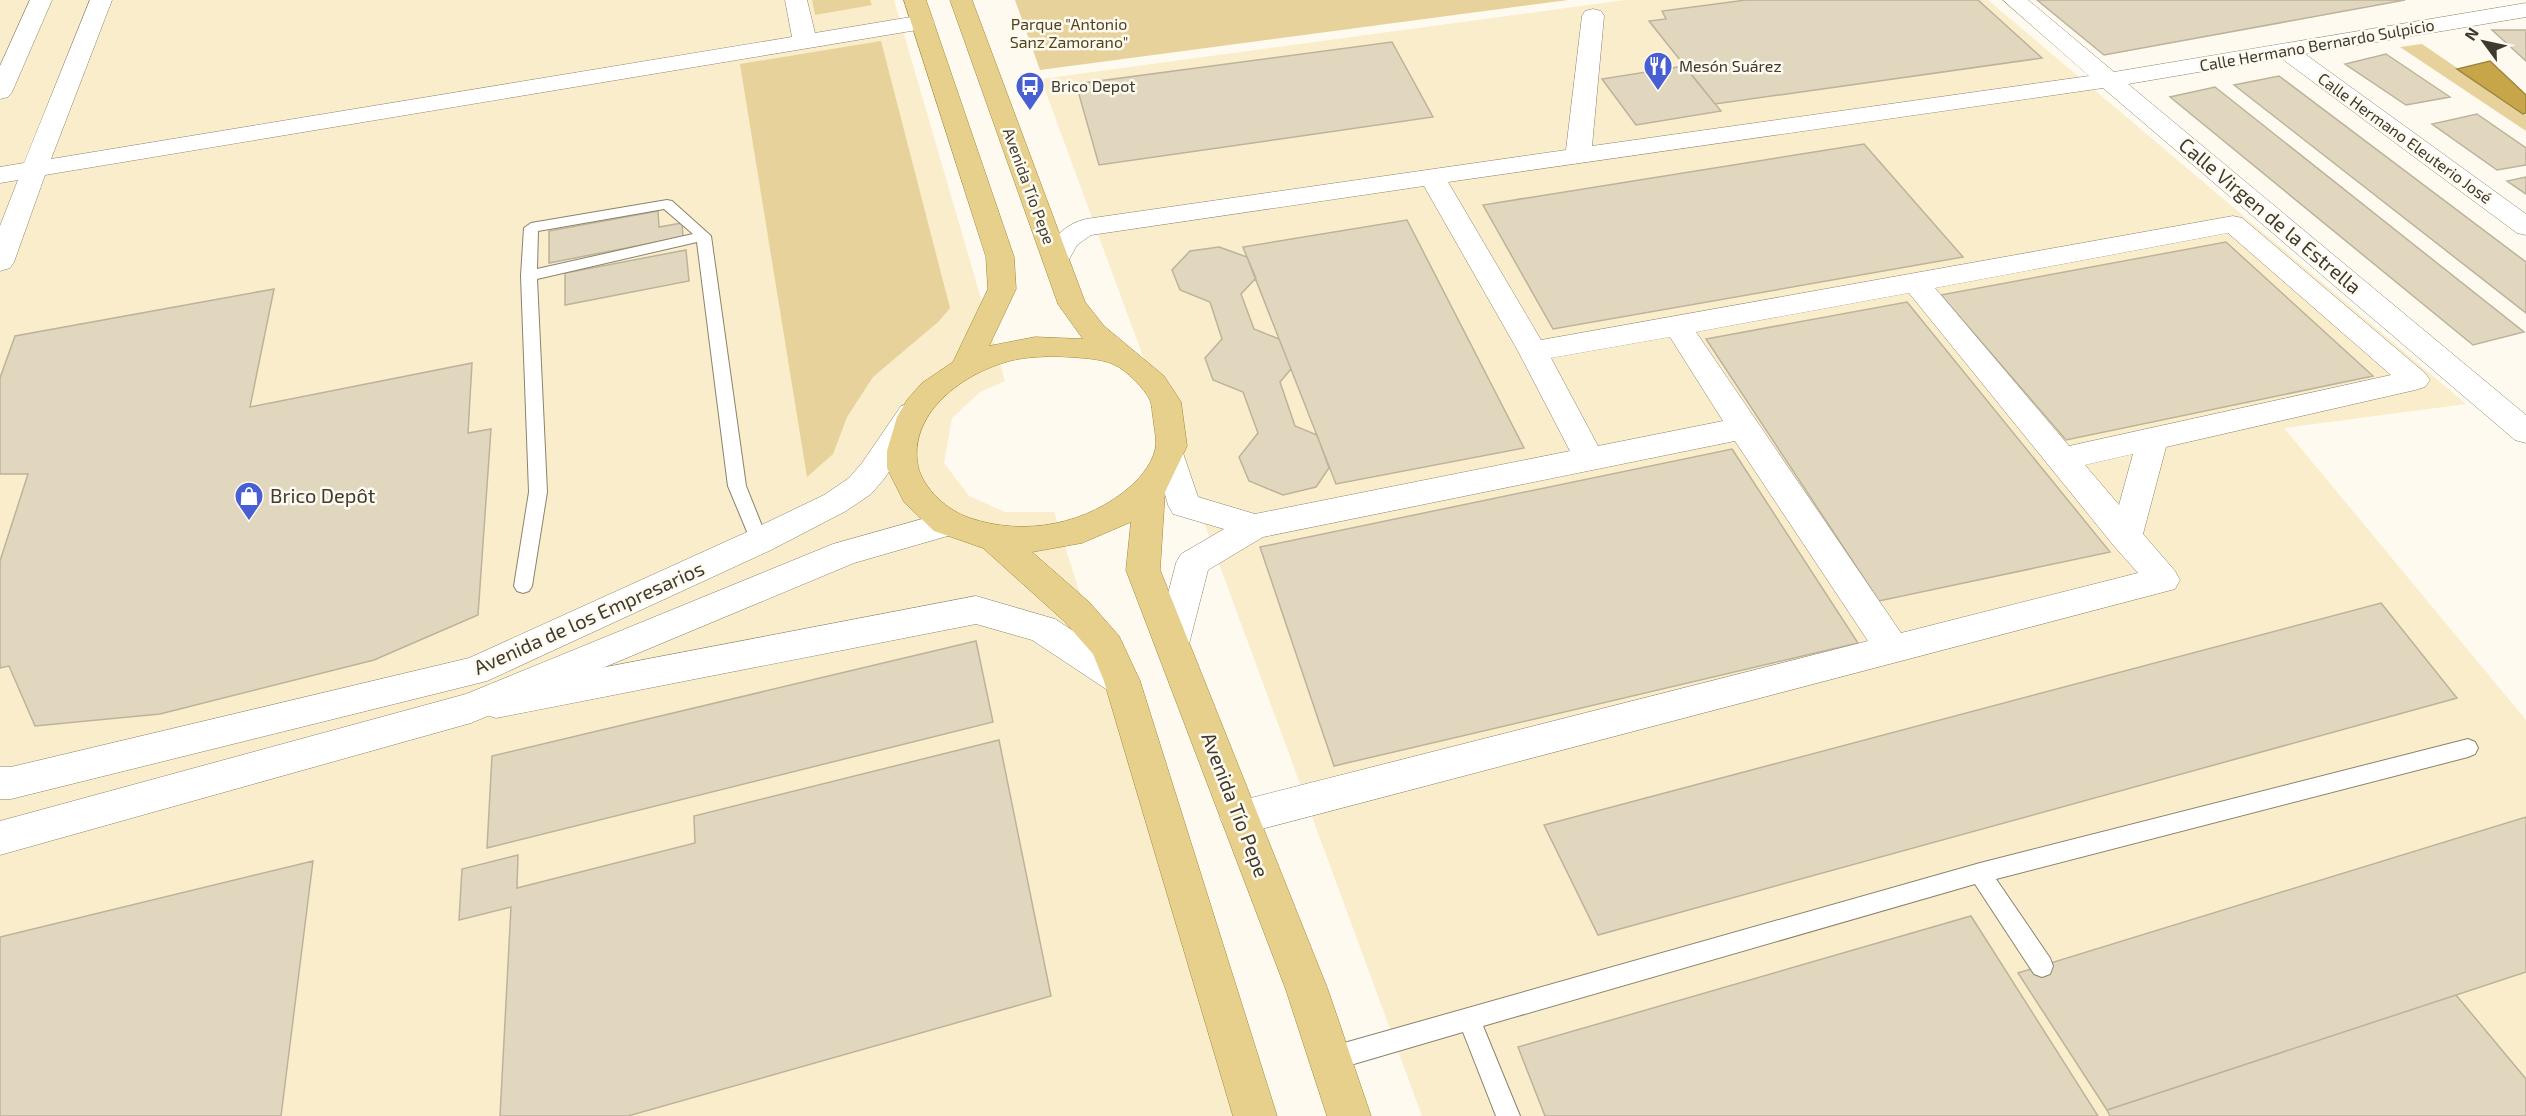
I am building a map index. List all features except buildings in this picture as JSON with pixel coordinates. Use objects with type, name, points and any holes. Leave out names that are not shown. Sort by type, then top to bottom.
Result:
[{"type":"main road","name":"Avenida Tío Pepe","points":[[962,0],[1072,304],[1093,331],[1146,376],[1165,399],[1173,426],[1170,455]]},
{"type":"main road","points":[[919,11],[1000,256],[1002,289],[965,366]]},
{"type":"main road","points":[[1122,356],[1084,347],[1045,345],[1003,351],[965,366],[937,385],[916,408],[905,430],[901,456],[907,482],[922,505],[947,524],[969,533],[994,539],[1052,539],[1107,522],[1149,491],[1162,473],[1170,455]]},
{"type":"main road","name":"Avenida Tío Pepe","points":[[1149,491],[1143,570],[1307,990],[1350,1116]]},
{"type":"main road","points":[[994,539],[1050,586],[1107,646],[1122,681],[1255,1116]]},
{"type":"street","points":[[0,92],[41,0]]},
{"type":"street","points":[[0,262],[101,0]]},
{"type":"street","points":[[796,0],[805,42]]},
{"type":"street","name":"Calle Virgen de la Estrella","points":[[2014,0],[2526,432]]},
{"type":"street","name":"Calle Hermano Bernardo Sulpicio","points":[[1077,230],[2108,80],[2526,10]]},
{"type":"street","points":[[0,175],[805,42],[919,11]]},
{"type":"street","points":[[1578,156],[1593,16]]},
{"type":"street","name":"Calle Hermano Eleuterio José","points":[[2285,50],[2526,227]]},
{"type":"street","points":[[1432,177],[1533,351],[1589,459]]},
{"type":"street","points":[[1035,204],[1055,222],[1077,230]]},
{"type":"street","points":[[1533,351],[2233,224],[2415,380],[2062,459]]},
{"type":"street","points":[[1056,259],[1065,240],[1077,230]]},
{"type":"street","points":[[1239,818],[2163,580],[1915,282]]},
{"type":"street","points":[[1677,326],[1893,650]]},
{"type":"street","name":"Avenida de los Empresarios","points":[[0,783],[11,783],[475,671],[759,541],[835,503],[860,486],[873,471],[916,408]]},
{"type":"street","points":[[1172,645],[1193,563],[1255,526],[1743,428]]},
{"type":"street","points":[[2126,537],[2153,439]]},
{"type":"street","points":[[1170,455],[1184,505],[1255,526]]},
{"type":"street","name":"Avenida de los Empresarios","points":[[471,708],[845,553],[947,524]]},
{"type":"street","name":"Avenida de los Empresarios","points":[[0,838],[471,708],[976,610],[1043,629],[1122,681]]},
{"type":"lane","points":[[523,586],[538,492],[529,276],[531,228],[667,204],[704,236],[737,486],[759,541]]},
{"type":"lane","points":[[529,276],[704,236]]},
{"type":"lane","points":[[1330,1059],[1980,873],[2468,748]]},
{"type":"lane","points":[[1980,873],[2042,966]]},
{"type":"lane","points":[[1469,1019],[1508,1116]]},
{"type":"shaded area","points":[[0,0],[894,0],[1005,381],[980,392],[952,418],[944,463],[969,496],[1005,512],[1054,512],[1246,1116],[0,1116]]},
{"type":"shaded area","points":[[1625,0],[1988,0],[2466,404],[2284,428],[2526,720],[2526,1116],[1422,1116],[1041,79]]},
{"type":"shaded area","points":[[2490,61],[2526,95],[2526,113],[2523,114],[2457,69]]},
{"type":"green space","points":[[812,0],[870,0],[872,5],[815,15]]},
{"type":"green space","name":"Parque \"Antonio Sanz Zamorano\"","points":[[1015,0],[1568,0],[1040,70]]},
{"type":"green space","points":[[881,41],[950,308],[938,322],[873,377],[847,417],[833,454],[807,477],[740,64]]},
{"type":"green space","points":[[2422,44],[2526,115],[2526,131],[2400,47]]},
{"type":"place","name":"Mesón Suárez","points":[[1658,92]]},
{"type":"place","name":"Brico Depot","points":[[1030,112]]},
{"type":"place","name":"Brico Depôt","points":[[249,522]]}]
